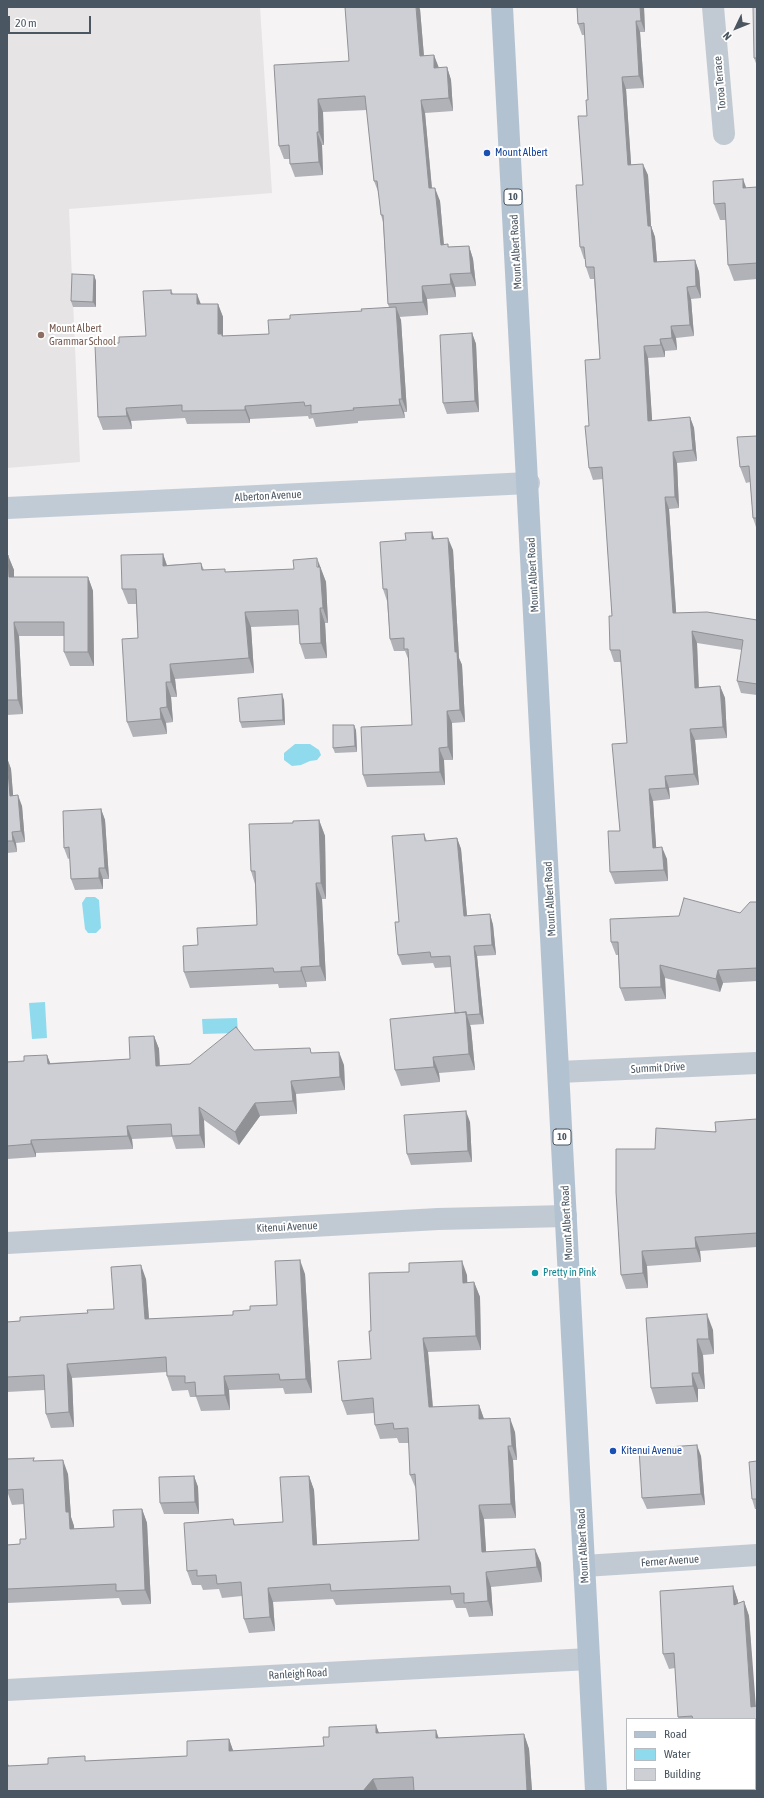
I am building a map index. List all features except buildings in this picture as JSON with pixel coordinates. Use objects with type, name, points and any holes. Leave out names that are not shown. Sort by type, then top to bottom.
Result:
[{"type":"main road","name":"Mount Albert Road","points":[[502,7],[529,483],[596,1791]]},
{"type":"main road","name":"Alberton Avenue","points":[[7,508],[529,483]]},
{"type":"street","name":"Toroa Terrace","points":[[713,7],[724,134]]},
{"type":"street","name":"Summit Drive","points":[[559,1072],[757,1063]]},
{"type":"street","name":"Kitenui Avenue","points":[[7,1242],[438,1219],[566,1216]]},
{"type":"street","name":"Ferner Avenue","points":[[584,1566],[757,1555]]},
{"type":"street","name":"Ranleigh Road","points":[[7,1690],[589,1659]]},
{"type":"shaded area","name":"Mount Albert Grammar School","points":[[7,7],[260,7],[272,193],[69,209],[80,462],[7,468]]},
{"type":"water","points":[[295,744],[310,744],[319,750],[321,755],[317,760],[292,766],[284,760],[284,753]]},
{"type":"water","points":[[86,897],[95,897],[99,900],[101,928],[96,933],[88,933],[85,929],[82,903]]},
{"type":"water","points":[[45,1002],[47,1038],[32,1039],[29,1003]]},
{"type":"water","points":[[237,1018],[238,1033],[203,1034],[202,1019]]},
{"type":"place","name":"Mount Albert","points":[[487,153]]},
{"type":"place","name":"Mount Albert Grammar School","points":[[41,335]]},
{"type":"place","name":"Pretty in Pink","points":[[535,1273]]},
{"type":"place","name":"Kitenui Avenue","points":[[613,1451]]}]
